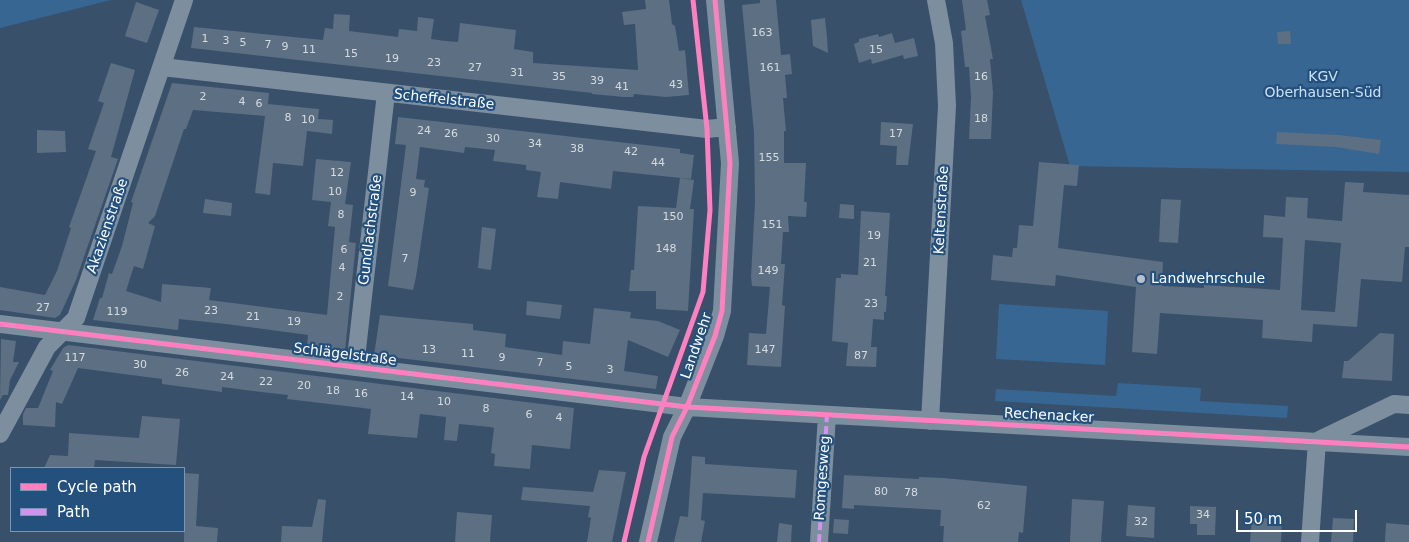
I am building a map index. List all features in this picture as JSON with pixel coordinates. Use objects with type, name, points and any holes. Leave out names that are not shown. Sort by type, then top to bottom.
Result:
[{"type":"street","name":"Akazienstraße","points":[[0,434],[46,347],[76,318],[184,0]]},
{"type":"street","name":"Landwehr","points":[[648,542],[672,437],[687,407],[715,336],[722,311],[730,181],[715,0]]},
{"type":"street","name":"Keltenstraße","points":[[930,421],[947,106],[944,43],[936,0]]},
{"type":"street","name":"Scheffelstraße","points":[[162,67],[707,129],[726,127]]},
{"type":"street","name":"Gundlachstraße","points":[[355,367],[386,93]]},
{"type":"street","name":"Schlägelstraße","points":[[0,324],[45,331],[64,330],[687,407]]},
{"type":"street","points":[[1310,542],[1317,441],[1394,404],[1409,404]]},
{"type":"street","name":"Rechenacker","points":[[687,407],[1409,447]]},
{"type":"street","name":"Romgesweg","points":[[819,542],[827,415]]},
{"type":"green space","points":[[0,0],[111,0],[0,28]]},
{"type":"green space","name":"KGV Oberhausen-Süd","points":[[1021,0],[1409,0],[1409,172],[1070,166]]},
{"type":"green space","points":[[999,304],[1108,311],[1105,365],[996,359]]},
{"type":"green space","points":[[1118,383],[1201,388],[1200,401],[1288,406],[1287,418],[995,401],[996,389],[1116,396]]},
{"type":"building","points":[[645,0],[669,0],[672,24],[675,26],[679,51],[685,50],[689,95],[666,97],[634,94],[633,97],[624,97],[592,94],[191,48],[194,27],[323,40],[325,28],[333,29],[334,14],[350,15],[349,31],[398,37],[399,29],[417,31],[418,17],[434,19],[431,39],[458,42],[460,23],[516,30],[514,49],[533,52],[533,63],[638,70],[635,24],[624,25],[622,12],[646,9]]},
{"type":"building","points":[[760,0],[776,0],[781,55],[790,54],[792,74],[785,75],[787,98],[783,98],[786,131],[784,131],[784,163],[806,163],[804,202],[807,202],[806,217],[788,216],[789,232],[783,232],[781,264],[785,264],[782,305],[785,306],[781,367],[747,365],[749,333],[766,334],[770,287],[752,286],[751,277],[755,202],[754,133],[742,5],[760,3]]},
{"type":"building","points":[[962,0],[987,0],[990,15],[985,16],[993,59],[990,59],[993,92],[991,139],[969,139],[971,97],[969,67],[965,67],[961,31],[966,30]]},
{"type":"building","points":[[136,2],[159,10],[147,43],[125,36]]},
{"type":"building","points":[[825,18],[828,53],[813,46],[811,20]]},
{"type":"building","points":[[1290,31],[1291,44],[1278,44],[1277,32]]},
{"type":"building","points":[[892,33],[895,43],[914,38],[918,56],[904,59],[903,55],[872,64],[871,59],[859,63],[854,44],[859,42],[859,39],[878,34],[879,37]]},
{"type":"building","points":[[111,63],[135,70],[111,157],[118,159],[76,280],[60,315],[55,318],[0,310],[0,287],[45,295],[57,271],[71,228],[69,227],[96,151],[88,149],[104,103],[98,101]]},
{"type":"building","points":[[172,83],[269,93],[268,104],[319,109],[318,119],[333,120],[332,134],[307,131],[303,166],[273,163],[270,195],[255,193],[265,116],[193,110],[186,129],[184,129],[155,216],[148,223],[155,226],[143,269],[134,266],[126,291],[161,302],[162,284],[211,288],[209,300],[327,315],[335,227],[328,226],[331,202],[312,200],[316,159],[351,162],[345,204],[353,205],[349,242],[356,243],[345,351],[307,346],[308,335],[226,324],[179,319],[178,330],[93,320],[109,273],[112,274],[122,246],[133,203],[131,202]]},
{"type":"building","points":[[398,117],[680,149],[680,153],[694,155],[691,179],[613,171],[611,189],[560,182],[558,199],[537,197],[541,172],[526,170],[526,165],[493,161],[495,150],[465,147],[464,153],[420,147],[416,179],[425,180],[424,187],[429,188],[416,277],[413,290],[388,286],[406,145],[395,144]]},
{"type":"building","points":[[881,122],[913,124],[908,165],[896,165],[897,146],[880,145]]},
{"type":"building","points":[[37,130],[65,131],[66,152],[37,153]]},
{"type":"building","points":[[1277,132],[1339,135],[1381,140],[1379,154],[1336,147],[1276,144]]},
{"type":"building","points":[[1039,162],[1079,165],[1077,186],[1064,185],[1058,248],[1163,262],[1162,286],[1204,288],[1204,285],[1280,290],[1283,238],[1263,237],[1264,215],[1285,217],[1286,197],[1308,198],[1307,218],[1342,221],[1345,182],[1364,183],[1363,192],[1409,195],[1409,247],[1405,247],[1402,282],[1361,279],[1357,327],[1313,324],[1312,342],[1262,338],[1263,320],[1160,313],[1157,354],[1132,352],[1136,287],[1056,275],[1055,286],[991,280],[993,255],[1012,257],[1013,248],[1017,248],[1019,225],[1033,226]],"holes":[[[1305,240],[1341,243],[1335,312],[1301,310]]]},
{"type":"building","points":[[680,178],[694,180],[690,209],[694,209],[688,311],[656,309],[656,291],[629,291],[631,270],[634,270],[638,206],[676,208]]},
{"type":"building","points":[[205,199],[232,203],[231,216],[203,213]]},
{"type":"building","points":[[1161,199],[1181,200],[1178,243],[1159,242]]},
{"type":"building","points":[[840,204],[854,205],[854,219],[839,218]]},
{"type":"building","points":[[861,211],[890,213],[885,296],[887,296],[886,312],[884,312],[884,320],[873,319],[871,347],[877,347],[876,367],[846,366],[848,343],[832,341],[836,278],[841,278],[841,274],[858,275]]},
{"type":"building","points":[[482,227],[496,229],[491,270],[478,268]]},
{"type":"building","points":[[527,301],[562,305],[560,319],[526,315]]},
{"type":"building","points":[[594,308],[631,312],[630,318],[658,321],[680,330],[668,357],[628,340],[624,371],[658,376],[656,389],[374,355],[380,315],[473,324],[473,330],[506,334],[505,347],[562,355],[563,341],[590,344]]},
{"type":"building","points":[[1380,333],[1394,334],[1392,381],[1342,378],[1344,361],[1348,361]]},
{"type":"building","points":[[1,339],[16,341],[13,362],[19,362],[10,380],[8,395],[3,395],[0,400]]},
{"type":"building","points":[[68,345],[574,408],[570,449],[532,445],[530,469],[494,466],[495,454],[491,453],[494,428],[490,427],[459,424],[457,441],[444,440],[446,417],[420,414],[417,438],[368,434],[371,409],[287,399],[288,395],[222,387],[222,392],[162,384],[162,379],[78,368],[62,404],[56,402],[55,427],[23,425],[23,414],[26,408],[38,408],[53,371],[50,370],[63,348]]},
{"type":"building","points":[[142,416],[180,419],[176,465],[95,460],[94,467],[44,467],[50,455],[68,456],[69,433],[139,438]]},
{"type":"building","points":[[692,456],[705,457],[705,464],[797,470],[795,498],[703,493],[701,520],[705,521],[701,542],[674,542],[680,516],[688,517]]},
{"type":"building","points":[[599,470],[626,472],[612,542],[587,542],[591,518],[588,517],[590,506],[521,500],[523,487],[593,492]]},
{"type":"building","points":[[185,473],[199,474],[196,526],[218,528],[217,542],[184,542]]},
{"type":"building","points":[[844,475],[919,479],[919,477],[944,478],[1027,486],[1023,533],[1019,532],[1018,542],[943,542],[944,526],[940,526],[941,510],[854,505],[854,509],[842,508]]},
{"type":"building","points":[[318,499],[326,500],[322,542],[281,542],[282,526],[312,527]]},
{"type":"building","points":[[1072,499],[1104,501],[1101,542],[1070,542]]},
{"type":"building","points":[[1128,505],[1155,507],[1154,538],[1126,536]]},
{"type":"building","points":[[1190,506],[1216,507],[1215,535],[1197,535],[1197,524],[1190,524]]},
{"type":"building","points":[[457,512],[492,515],[490,542],[455,542]]},
{"type":"building","points":[[1252,518],[1282,519],[1281,542],[1250,542]]},
{"type":"building","points":[[1333,518],[1354,519],[1353,542],[1331,542]]},
{"type":"building","points":[[834,519],[849,520],[848,534],[833,533]]},
{"type":"building","points":[[779,523],[792,525],[791,542],[777,542]]},
{"type":"building","points":[[1386,523],[1409,525],[1409,542],[1385,542]]},
{"type":"marked path","points":[[819,542],[827,415]]},
{"type":"cycle path","points":[[624,542],[644,457],[703,292],[710,210],[707,129],[693,0]]},
{"type":"cycle path","points":[[648,542],[672,437],[687,407],[715,336],[722,311],[730,163],[715,0]]},
{"type":"cycle path","points":[[0,324],[687,407],[1409,447]]},
{"type":"place","name":"Landwehrschule","points":[[1141,279]]}]
